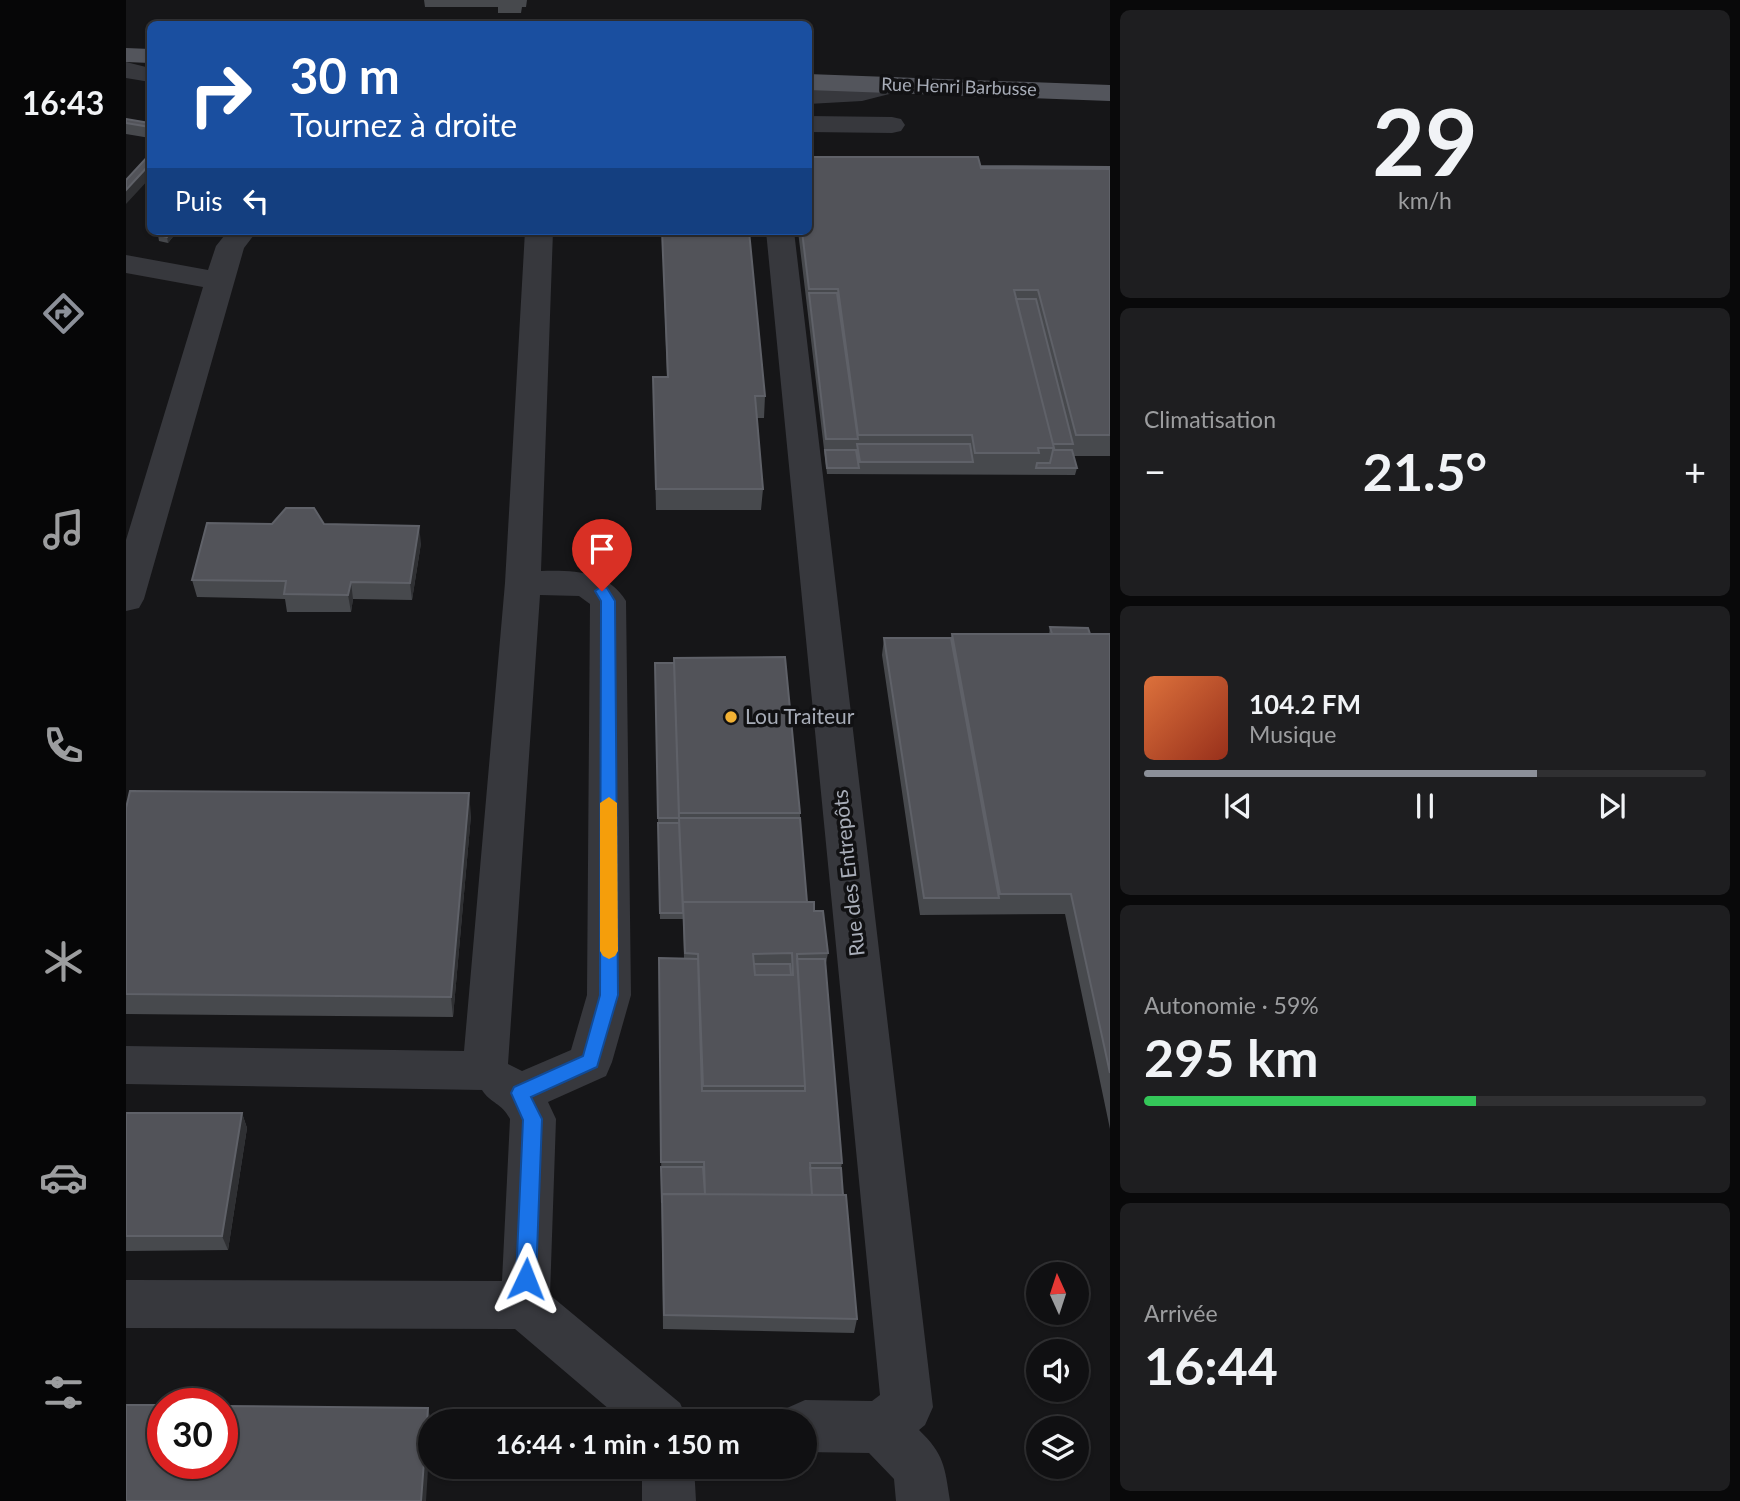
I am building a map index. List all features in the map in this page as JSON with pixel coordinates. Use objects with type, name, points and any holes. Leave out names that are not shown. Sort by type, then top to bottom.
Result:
[{"type":"main road","points":[[126,55],[147,55]]},
{"type":"main road","name":"Rue Henri Barbusse","points":[[812,82],[1110,93]]},
{"type":"street","points":[[126,70],[147,74]]},
{"type":"street","points":[[812,96],[862,93],[896,85]]},
{"type":"street","points":[[812,124],[892,125]]},
{"type":"street","points":[[126,599],[219,281],[230,246],[240,235]]},
{"type":"street","points":[[525,1305],[533,1119],[502,1082],[539,235]]},
{"type":"street","name":"Rue des Entrepôts","points":[[780,235],[907,1407],[880,1427]]},
{"type":"street","points":[[126,264],[219,281]]},
{"type":"street","points":[[126,1065],[502,1082],[590,1062],[609,995],[608,601],[602,591],[581,584],[523,583]]},
{"type":"street","points":[[126,1304],[525,1305],[648,1409]]},
{"type":"street","points":[[817,1426],[880,1427],[919,1467],[923,1501]]},
{"type":"street","points":[[668,1479],[669,1501]]},
{"type":"building","points":[[126,119],[147,122],[147,126],[126,123]]},
{"type":"building","points":[[147,157],[147,167],[126,190],[126,180]]},
{"type":"building","points":[[812,157],[978,157],[981,168],[1110,169],[1110,435],[1076,435],[1038,290],[1014,290],[1054,448],[1038,448],[1039,453],[975,453],[972,435],[858,435],[838,289],[809,289],[802,235],[812,235]]},
{"type":"building","points":[[1110,167],[1110,169],[981,168]]},
{"type":"building","points":[[662,235],[749,235],[765,396],[755,396],[763,489],[656,489],[653,377],[668,377]]},
{"type":"building","points":[[809,293],[837,293],[858,439],[826,439]]},
{"type":"building","points":[[1016,299],[1036,299],[1073,444],[1053,444]]},
{"type":"building","points":[[857,444],[970,444],[973,462],[860,462]]},
{"type":"building","points":[[825,450],[856,450],[859,468],[827,468]]},
{"type":"building","points":[[1053,450],[1072,450],[1077,468],[1036,468],[1037,463],[1050,463]]},
{"type":"building","points":[[286,508],[314,508],[324,524],[419,526],[410,583],[351,582],[348,595],[284,594],[286,581],[192,580],[207,523],[272,524]]},
{"type":"building","points":[[1050,627],[1088,628],[1090,634],[1052,634]]},
{"type":"building","points":[[952,634],[1110,634],[1110,1073],[1071,894],[1000,894]]},
{"type":"building","points":[[884,638],[951,638],[999,898],[924,898]]},
{"type":"building","name":"Lou Traiteur","points":[[785,657],[800,813],[679,813],[674,658]]},
{"type":"building","points":[[655,663],[674,663],[679,818],[658,818]]},
{"type":"building","points":[[130,791],[469,793],[451,997],[126,994],[126,808]]},
{"type":"building","points":[[679,818],[800,818],[807,902],[683,902],[683,907]]},
{"type":"building","points":[[658,823],[679,823],[683,913],[660,913]]},
{"type":"building","points":[[683,902],[814,902],[814,911],[823,911],[828,953],[797,954],[805,1086],[703,1086],[698,954],[685,953]],"holes":[[[792,953],[793,975],[755,975],[753,954]]]},
{"type":"building","points":[[659,958],[698,959],[702,1091],[805,1091],[797,959],[825,959],[842,1163],[810,1163],[812,1195],[705,1194],[704,1162],[661,1162]]},
{"type":"building","points":[[754,964],[790,964],[791,975],[755,975]]},
{"type":"building","points":[[126,1113],[242,1113],[222,1236],[126,1236]]},
{"type":"building","points":[[661,1167],[703,1167],[705,1194],[662,1194],[662,1203]]},
{"type":"building","points":[[810,1168],[841,1168],[843,1195],[812,1195]]},
{"type":"building","points":[[662,1194],[846,1195],[857,1319],[664,1315]]},
{"type":"building","points":[[126,1405],[147,1405],[147,1479],[238,1479],[238,1406],[428,1408],[418,1409],[418,1479],[423,1479],[421,1501],[126,1501]]},
{"type":"slow traffic","points":[[609,803],[609,951]]},
{"type":"place","name":"Lou Traiteur","points":[[731,717]]},
{"type":"route","points":[[526,1279],[533,1119],[520,1093],[590,1062],[609,995],[608,601],[602,591]]}]
